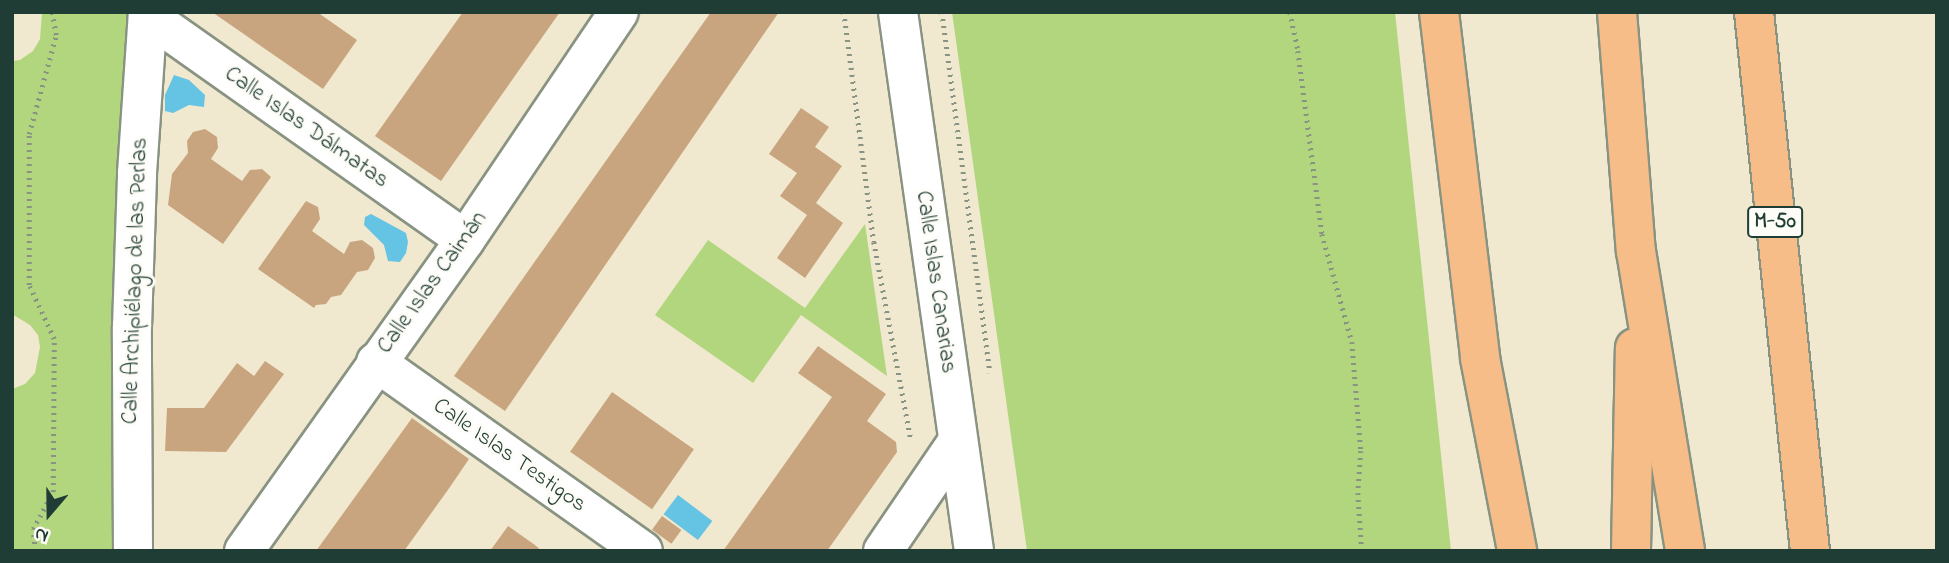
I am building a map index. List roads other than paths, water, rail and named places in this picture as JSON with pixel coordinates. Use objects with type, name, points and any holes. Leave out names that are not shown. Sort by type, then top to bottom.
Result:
[{"type":"highway","points":[[1439,12],[1480,358],[1517,551]]},
{"type":"highway","points":[[1618,12],[1636,251],[1685,551]]},
{"type":"highway","name":"M-50","points":[[1754,12],[1810,551]]},
{"type":"highway","points":[[1631,551],[1636,251]]},
{"type":"street","name":"Calle Islas Caimán","points":[[244,551],[465,240],[619,12]]},
{"type":"street","name":"Calle Islas Canarias","points":[[898,12],[974,551]]},
{"type":"street","name":"Calle Islas Dálmatas","points":[[148,14],[465,240]]},
{"type":"street","name":"Calle Archipiélago de las Perlas","points":[[133,551],[133,313],[148,14]]},
{"type":"street","name":"Calle Islas Testigos","points":[[376,362],[643,551]]},
{"type":"street","points":[[883,551],[957,442]]},
{"type":"water","points":[[174,75],[189,80],[205,95],[204,107],[189,105],[173,113],[165,111],[165,95]]},
{"type":"water","points":[[371,214],[406,233],[406,253],[400,262],[388,261],[384,245],[364,225],[365,217]]},
{"type":"water","points":[[678,495],[712,521],[698,540],[664,514]]}]
